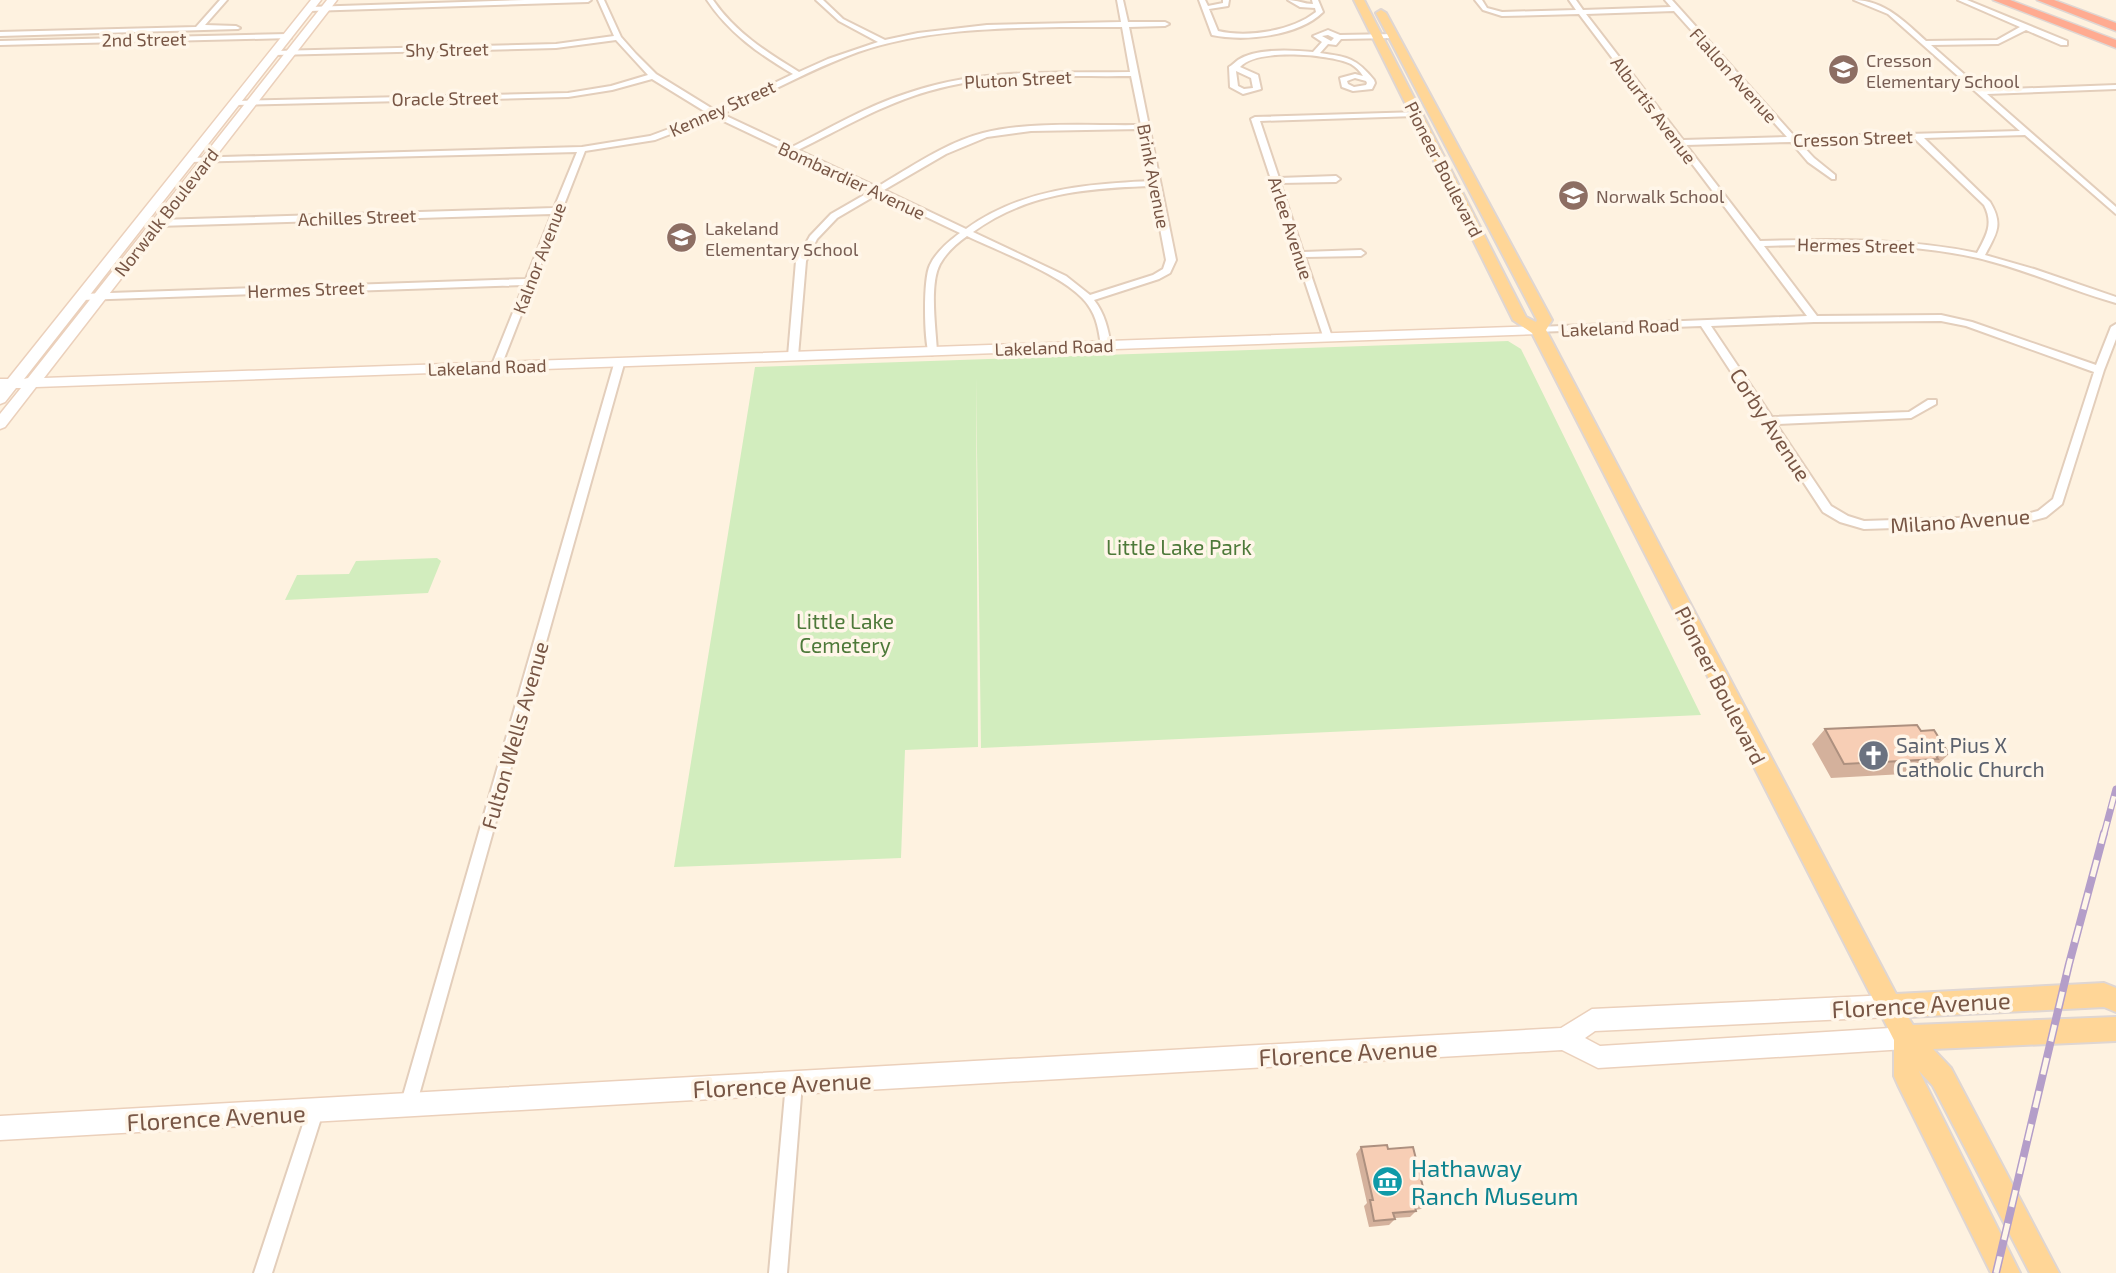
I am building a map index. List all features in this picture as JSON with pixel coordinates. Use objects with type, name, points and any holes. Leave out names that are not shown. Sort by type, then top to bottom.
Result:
[{"type":"highway","points":[[1999,0],[2116,44]]},
{"type":"highway","points":[[2043,0],[2116,27]]},
{"type":"main road","name":"Pioneer Boulevard","points":[[1359,0],[1385,36],[1545,320],[1538,330]]},
{"type":"main road","name":"Pioneer Boulevard","points":[[1374,0],[1385,36],[1416,114],[1520,320],[1538,330],[1745,733],[1906,1038],[1942,1077],[2045,1273]]},
{"type":"main road","name":"Norwalk Boulevard","points":[[0,399],[7,384],[81,297],[313,4]]},
{"type":"main road","name":"Norwalk Boulevard","points":[[0,425],[328,4]]},
{"type":"main road","name":"Lakeland Road","points":[[7,384],[1538,330]]},
{"type":"main road","name":"Florence Avenue","points":[[1564,1040],[1592,1020],[2104,995],[2116,1000]]},
{"type":"main road","name":"Florence Avenue","points":[[0,1128],[1564,1040],[1598,1057],[1906,1038],[2116,1029]]},
{"type":"main road","name":"Pioneer Boulevard","points":[[1906,1038],[1907,1076],[2006,1273]]},
{"type":"street","points":[[202,29],[201,25],[223,0]]},
{"type":"street","points":[[313,4],[588,0]]},
{"type":"street","name":"Bombardier Avenue","points":[[601,0],[618,37],[653,76],[715,114],[1063,278],[1090,298]]},
{"type":"street","points":[[710,0],[729,27],[756,49],[798,74]]},
{"type":"street","points":[[819,0],[841,20],[883,42]]},
{"type":"street","name":"Brink Avenue","points":[[1090,298],[1156,277],[1167,271],[1171,260],[1120,0]]},
{"type":"street","points":[[1226,0],[1226,5],[1204,4],[1215,33],[1228,37],[1306,23],[1320,12],[1316,3],[1301,6],[1291,0]]},
{"type":"street","points":[[1478,0],[1491,13],[1675,9]]},
{"type":"street","name":"Alburtis Avenue","points":[[1572,0],[1814,319]]},
{"type":"street","name":"Flallon Avenue","points":[[1668,0],[1811,160],[1832,177]]},
{"type":"street","points":[[1857,0],[1890,13],[2116,211]]},
{"type":"street","points":[[1961,0],[2063,43]]},
{"type":"street","points":[[1306,23],[1321,33]]},
{"type":"street","name":"Kenney Street","points":[[189,160],[582,149],[649,139],[715,114],[798,74],[883,42],[981,29],[1165,24]]},
{"type":"street","points":[[1923,43],[1998,42],[2026,27]]},
{"type":"street","points":[[0,34],[236,28]]},
{"type":"street","points":[[1339,37],[1333,43],[1318,40],[1317,36],[1328,32],[1339,37],[1385,36]]},
{"type":"street","name":"2nd Street","points":[[0,43],[288,36]]},
{"type":"street","name":"Shy Street","points":[[274,53],[556,46],[618,37]]},
{"type":"street","points":[[1317,53],[1326,42]]},
{"type":"street","points":[[1233,68],[1239,61],[1264,55],[1317,53],[1354,63],[1370,80]]},
{"type":"street","name":"Pluton Street","points":[[790,151],[905,96],[948,83],[992,78],[1136,74]]},
{"type":"street","name":"Oracle Street","points":[[235,103],[568,95],[612,88],[653,76]]},
{"type":"street","points":[[1979,92],[2116,87]]},
{"type":"street","name":"Arlee Avenue","points":[[1326,337],[1255,119],[1416,114]]},
{"type":"street","points":[[793,356],[801,261],[813,238],[834,216],[943,152],[985,135],[1031,129],[1144,127]]},
{"type":"street","name":"Cresson Street","points":[[1679,143],[2026,133]]},
{"type":"street","points":[[1917,136],[1995,215],[1996,225],[1980,256]]},
{"type":"street","name":"Kalnor Avenue","points":[[496,367],[582,149]]},
{"type":"street","points":[[1276,181],[1336,179]]},
{"type":"street","points":[[932,352],[932,270],[944,251],[967,232],[1009,206],[1048,192],[1086,186],[1156,183]]},
{"type":"street","points":[[2105,201],[2116,201]]},
{"type":"street","name":"Achilles Street","points":[[158,223],[557,211]]},
{"type":"street","name":"Hermes Street","points":[[1756,244],[1859,241],[1902,243],[1980,256],[2116,300]]},
{"type":"street","points":[[1299,255],[1361,253]]},
{"type":"street","name":"Hermes Street","points":[[81,297],[530,282]]},
{"type":"street","points":[[1090,298],[1101,315],[1106,346]]},
{"type":"street","name":"Lakeland Road","points":[[1538,330],[1814,319],[1941,318],[1969,324],[2099,370]]},
{"type":"street","name":"Corby Avenue","points":[[1704,323],[1827,509],[1844,519]]},
{"type":"street","name":"Milano Avenue","points":[[1844,519],[1864,525],[2019,520],[2042,514],[2058,501],[2099,370],[2116,327]]},
{"type":"street","name":"Fulton Wells Avenue","points":[[408,1107],[619,363]]},
{"type":"street","points":[[1768,421],[1911,415],[1932,402]]},
{"type":"street","points":[[778,1273],[794,1083]]},
{"type":"street","points":[[263,1273],[315,1112]]},
{"type":"green space","name":"Little Lake Park","points":[[1508,341],[1521,349],[1701,715],[981,748],[976,376],[978,747],[905,750],[901,858],[674,867],[755,367]]},
{"type":"green space","points":[[437,558],[441,561],[428,593],[285,600],[297,575],[349,574],[356,561]]},
{"type":"building","points":[[1917,725],[1921,731],[1934,730],[1949,754],[1935,754],[1938,759],[1844,764],[1825,729]]},
{"type":"building","name":"Hathaway Ranch Museum","points":[[1387,1145],[1388,1149],[1413,1147],[1427,1203],[1414,1204],[1416,1211],[1393,1213],[1395,1219],[1374,1221],[1370,1200],[1373,1200],[1361,1147]]},
{"type":"railway","points":[[2104,834],[2116,789]]},
{"type":"railway","points":[[1996,1273],[2069,964],[2104,833]]},
{"type":"place","name":"Cresson Elementary School","points":[[1843,70]]},
{"type":"place","name":"Norwalk School","points":[[1573,196]]},
{"type":"place","name":"Lakeland Elementary School","points":[[682,238]]},
{"type":"place","name":"Saint Pius X Catholic Church","points":[[1873,756]]},
{"type":"place","name":"Hathaway Ranch Museum","points":[[1388,1181]]},
{"type":"park label","name":"Little Lake Cemetery","points":[[845,632]]}]
